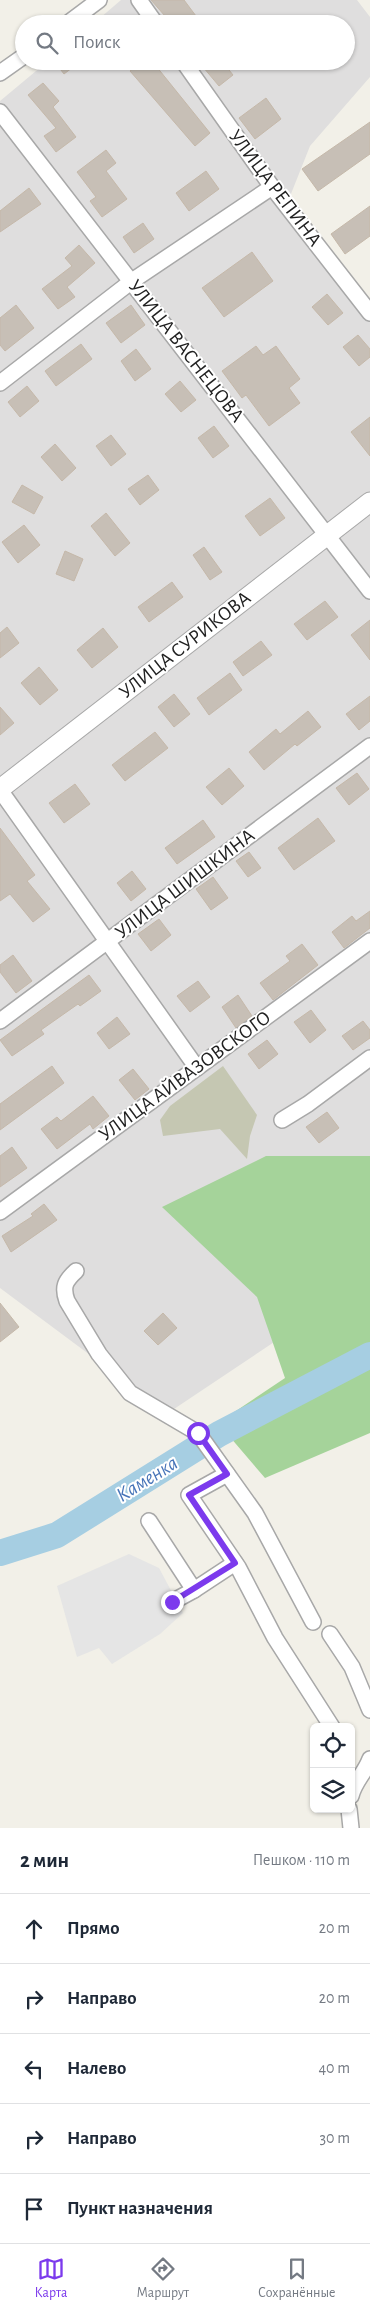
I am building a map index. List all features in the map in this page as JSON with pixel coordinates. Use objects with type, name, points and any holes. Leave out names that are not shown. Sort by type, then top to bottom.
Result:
[{"type":"street","points":[[79,15],[99,0]]},
{"type":"street","points":[[139,0],[150,15]]},
{"type":"street","points":[[0,72],[15,62]]},
{"type":"street","name":"УЛИЦА РЕПИНА","points":[[189,70],[272,188],[370,313]]},
{"type":"street","name":"УЛИЦА ВАСНЕЦОВА","points":[[0,112],[132,280],[370,591]]},
{"type":"street","points":[[0,383],[132,280],[272,188]]},
{"type":"street","name":"УЛИЦА СУРИКОВА","points":[[0,790],[370,502]]},
{"type":"street","name":"УЛИЦА ШИШКИНА","points":[[0,1021],[370,746]]},
{"type":"street","points":[[0,790],[109,941],[197,1068]]},
{"type":"street","name":"УЛИЦА АЙВАЗОВСКОГО","points":[[0,1212],[370,941]]},
{"type":"street","points":[[282,1120],[308,1104],[370,1058]]},
{"type":"street","points":[[76,1271],[66,1281],[63,1291],[99,1354],[130,1393],[198,1433],[254,1513],[313,1622]]},
{"type":"street","points":[[227,1474],[189,1495],[235,1563],[274,1638],[329,1723]]},
{"type":"street","points":[[149,1521],[194,1590]]},
{"type":"street","points":[[172,1602],[235,1563]]},
{"type":"street","points":[[330,1634],[352,1667],[370,1710]]},
{"type":"street","points":[[355,1785],[366,1771],[370,1759]]},
{"type":"street","points":[[349,1813],[350,1828]]},
{"type":"shaded area","points":[[121,0],[357,0],[370,17],[370,77],[310,146],[283,214],[310,247],[370,308],[370,1278],[168,1413],[0,1288],[0,101],[37,70],[355,70],[355,15],[104,15]]},
{"type":"shaded area","points":[[223,1066],[257,1115],[250,1136],[247,1159],[220,1129],[163,1136],[160,1120],[170,1106]]},
{"type":"shaded area","points":[[129,1554],[159,1568],[183,1613],[160,1634],[112,1664],[99,1648],[77,1657],[57,1586]]},
{"type":"green space","points":[[266,1156],[370,1156],[370,1433],[265,1478],[218,1423],[285,1378],[257,1297],[162,1207]]},
{"type":"building","points":[[151,0],[184,0],[195,15],[164,15]]},
{"type":"building","points":[[61,70],[69,70],[64,74]]},
{"type":"building","points":[[159,70],[210,133],[195,146],[130,71]]},
{"type":"building","points":[[206,70],[229,70],[233,75],[219,86]]},
{"type":"building","points":[[43,83],[59,101],[53,107],[76,137],[56,152],[44,136],[56,128],[28,95]]},
{"type":"building","points":[[266,98],[281,119],[255,139],[239,118]]},
{"type":"building","points":[[370,122],[370,154],[318,191],[302,169]]},
{"type":"building","points":[[106,150],[116,163],[106,171],[127,199],[102,217],[90,201],[96,197],[77,172]]},
{"type":"building","points":[[206,171],[219,189],[189,211],[176,193]]},
{"type":"building","points":[[29,188],[41,204],[0,232],[0,211]]},
{"type":"building","points":[[370,206],[370,236],[345,254],[331,234]]},
{"type":"building","points":[[143,223],[154,239],[134,253],[123,237]]},
{"type":"building","points":[[79,245],[95,263],[67,287],[75,297],[58,309],[42,289],[72,266],[65,258]]},
{"type":"building","points":[[252,252],[273,281],[224,317],[202,288]]},
{"type":"building","points":[[327,294],[343,313],[328,325],[312,307]]},
{"type":"building","points":[[16,305],[34,328],[5,351],[0,345],[0,318]]},
{"type":"building","points":[[131,305],[145,325],[121,343],[106,323]]},
{"type":"building","points":[[358,335],[370,349],[370,357],[359,366],[343,347]]},
{"type":"building","points":[[81,344],[92,359],[56,386],[45,371]]},
{"type":"building","points":[[256,346],[263,355],[276,346],[300,379],[289,388],[300,403],[269,426],[246,395],[242,398],[222,371]]},
{"type":"building","points":[[136,349],[151,369],[135,381],[121,361]]},
{"type":"building","points":[[180,381],[196,400],[181,412],[165,394]]},
{"type":"building","points":[[27,386],[39,401],[20,417],[8,402]]},
{"type":"building","points":[[370,417],[370,456],[351,432]]},
{"type":"building","points":[[214,426],[229,446],[213,458],[198,438]]},
{"type":"building","points":[[111,435],[126,454],[111,466],[96,446]]},
{"type":"building","points":[[55,444],[76,468],[62,481],[41,457]]},
{"type":"building","points":[[148,475],[159,490],[140,505],[128,489]]},
{"type":"building","points":[[22,485],[43,497],[34,514],[12,502]]},
{"type":"building","points":[[270,498],[285,518],[260,536],[245,516]]},
{"type":"building","points":[[106,513],[130,543],[115,556],[91,526]]},
{"type":"building","points":[[24,525],[40,545],[18,563],[2,542]]},
{"type":"building","points":[[204,547],[222,572],[210,580],[193,555]]},
{"type":"building","points":[[65,551],[83,559],[74,581],[56,574]]},
{"type":"building","points":[[172,582],[183,597],[149,622],[138,607]]},
{"type":"building","points":[[325,601],[338,617],[307,640],[294,624]]},
{"type":"building","points":[[370,620],[370,660],[351,635]]},
{"type":"building","points":[[7,627],[19,643],[0,658],[0,633]]},
{"type":"building","points":[[103,628],[118,647],[92,668],[77,650]]},
{"type":"building","points":[[261,641],[272,655],[243,676],[233,662]]},
{"type":"building","points":[[39,667],[58,690],[40,705],[21,683]]},
{"type":"building","points":[[230,673],[242,690],[209,715],[197,698]]},
{"type":"building","points":[[174,694],[190,714],[174,727],[158,707]]},
{"type":"building","points":[[370,696],[370,721],[359,730],[346,714]]},
{"type":"building","points":[[0,707],[14,723],[0,735]]},
{"type":"building","points":[[308,711],[321,727],[297,746],[295,744],[264,770],[249,752],[276,729],[280,734]]},
{"type":"building","points":[[155,732],[168,748],[125,781],[112,765]]},
{"type":"building","points":[[229,768],[244,786],[222,805],[206,787]]},
{"type":"building","points":[[357,773],[369,789],[349,805],[336,788]]},
{"type":"building","points":[[75,784],[90,804],[64,823],[49,803]]},
{"type":"building","points":[[318,818],[335,841],[294,870],[278,848]]},
{"type":"building","points":[[203,820],[215,837],[177,864],[165,848]]},
{"type":"building","points":[[0,828],[35,875],[27,881],[50,909],[33,922],[10,894],[0,901]]},
{"type":"building","points":[[249,852],[261,868],[248,877],[236,861]]},
{"type":"building","points":[[132,871],[146,889],[131,901],[117,883]]},
{"type":"building","points":[[213,877],[228,898],[211,910],[196,889]]},
{"type":"building","points":[[370,911],[370,928],[344,948],[332,932],[352,916],[356,921]]},
{"type":"building","points":[[159,919],[171,935],[151,951],[138,934]]},
{"type":"building","points":[[302,944],[318,965],[273,1000],[260,983],[290,961],[286,956]]},
{"type":"building","points":[[13,955],[32,981],[16,993],[0,972],[0,965]]},
{"type":"building","points":[[89,975],[101,991],[80,1006],[78,1004],[41,1030],[44,1034],[12,1056],[0,1040]]},
{"type":"building","points":[[198,981],[210,997],[190,1012],[177,996]]},
{"type":"building","points":[[238,995],[252,1016],[236,1028],[222,1007]]},
{"type":"building","points":[[311,1010],[326,1030],[310,1043],[294,1022]]},
{"type":"building","points":[[117,1017],[130,1034],[109,1049],[97,1033]]},
{"type":"building","points":[[363,1021],[370,1030],[370,1038],[353,1050],[342,1036]]},
{"type":"building","points":[[267,1040],[278,1054],[259,1069],[248,1054]]},
{"type":"building","points":[[52,1066],[64,1083],[0,1130],[0,1104]]},
{"type":"building","points":[[133,1069],[149,1089],[135,1100],[119,1080]]},
{"type":"building","points":[[93,1096],[109,1116],[93,1129],[90,1124],[57,1149],[41,1129],[57,1117],[61,1121]]},
{"type":"building","points":[[327,1112],[339,1128],[319,1143],[306,1127]]},
{"type":"building","points":[[12,1147],[27,1168],[0,1187],[0,1156]]},
{"type":"building","points":[[44,1204],[57,1220],[11,1252],[2,1236],[33,1216],[31,1214]]},
{"type":"building","points":[[0,1303],[19,1327],[0,1342]]},
{"type":"building","points":[[163,1313],[177,1328],[158,1345],[144,1331]]},
{"type":"waterway","name":"Каменка","points":[[0,1553],[57,1535],[219,1434],[370,1355]]},
{"type":"route","points":[[172,1602],[235,1563],[189,1495],[227,1474],[198,1433]]}]
